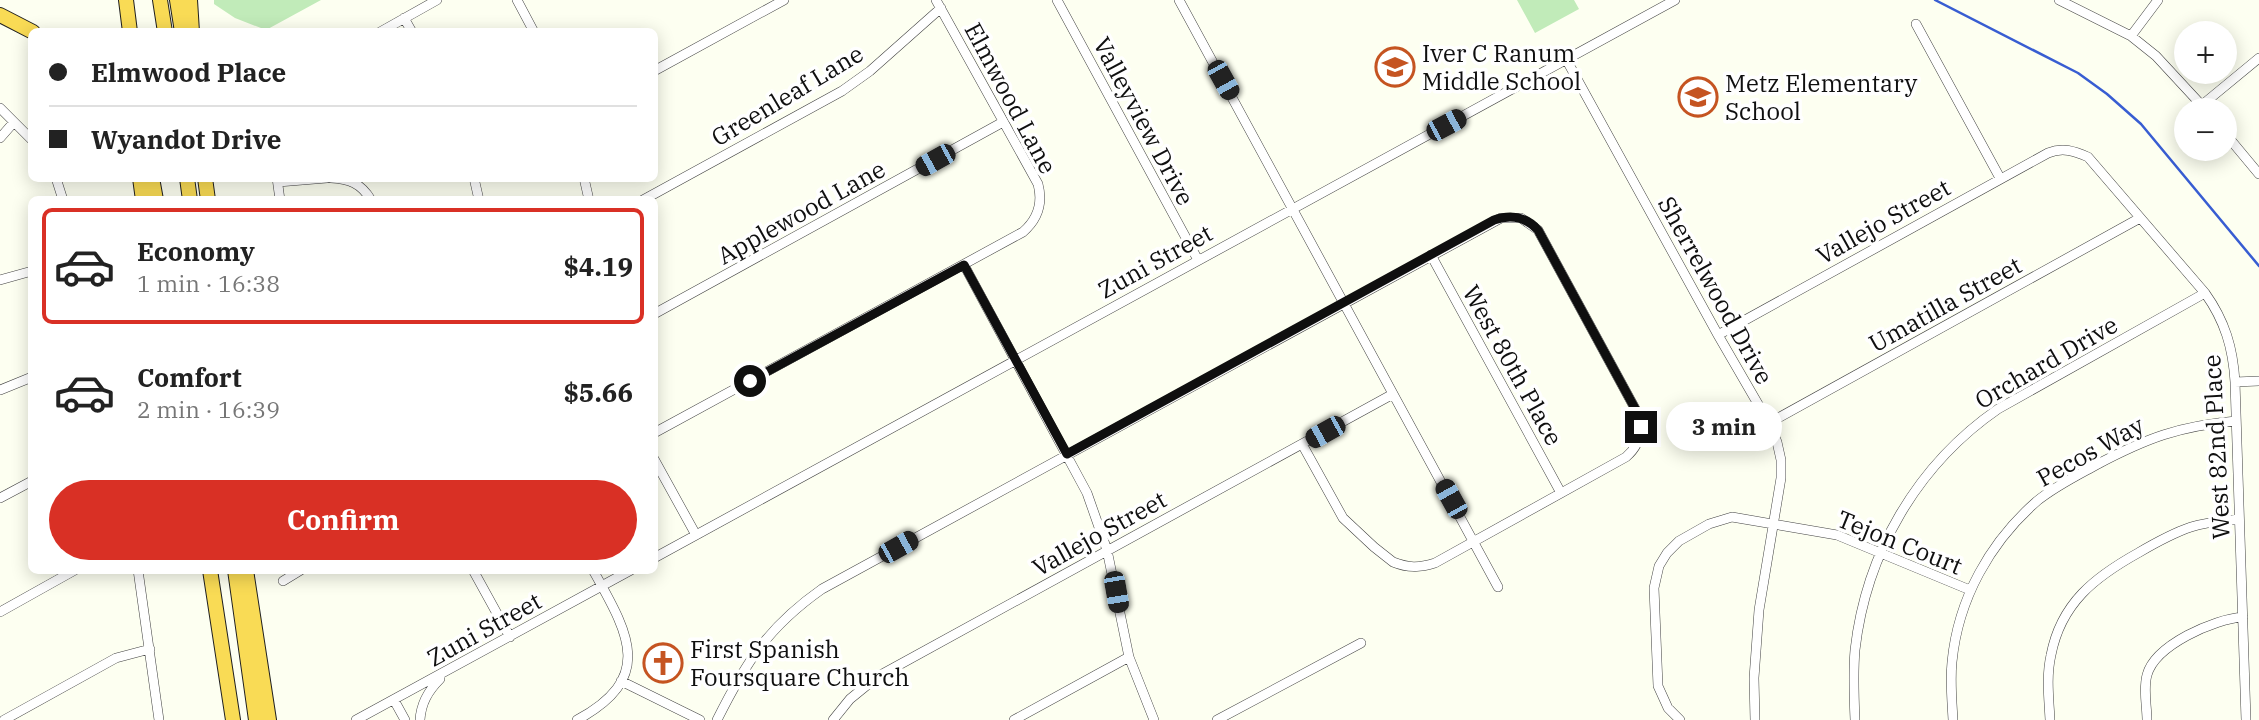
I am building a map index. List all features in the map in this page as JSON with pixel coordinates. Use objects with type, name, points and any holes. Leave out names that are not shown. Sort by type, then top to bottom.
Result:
[{"type":"highway","points":[[126,0],[130,28]]},
{"type":"highway","points":[[134,0],[138,28]]},
{"type":"highway","points":[[160,0],[165,27]]},
{"type":"highway","points":[[177,0],[181,28]]},
{"type":"highway","points":[[190,0],[192,28]]},
{"type":"highway","points":[[0,15],[28,29]]},
{"type":"highway","points":[[206,574],[229,693]]},
{"type":"highway","points":[[211,574],[233,720]]},
{"type":"highway","points":[[236,574],[256,720]]},
{"type":"highway","points":[[248,574],[269,720]]},
{"type":"street","points":[[387,28],[437,0]]},
{"type":"street","points":[[517,0],[532,28]]},
{"type":"street","points":[[658,69],[784,0]]},
{"type":"street","name":"Valleyview Drive","points":[[1057,0],[1198,260]]},
{"type":"street","points":[[1179,0],[1498,587]]},
{"type":"street","name":"Zuni Street","points":[[658,556],[1675,0]]},
{"type":"street","points":[[2059,0],[2131,36],[2156,56],[2195,98]]},
{"type":"street","points":[[2131,36],[2158,0]]},
{"type":"street","name":"Elmwood Lane","points":[[939,4],[1038,184],[1041,200],[1036,218],[1023,232],[964,265]]},
{"type":"street","name":"Greenleaf Lane","points":[[650,196],[842,91],[878,65],[939,4]]},
{"type":"street","points":[[404,18],[410,28]]},
{"type":"street","points":[[1916,24],[2000,178]]},
{"type":"street","points":[[2215,98],[2259,58]]},
{"type":"street","name":"Sherrelwood Drive","points":[[1566,59],[1769,423],[1777,442],[1781,467],[1780,489],[1756,641],[1755,720]]},
{"type":"street","points":[[0,108],[28,136]]},
{"type":"street","points":[[0,138],[15,122]]},
{"type":"street","name":"Applewood Lane","points":[[658,312],[1003,122]]},
{"type":"street","points":[[2237,148],[2259,174]]},
{"type":"street","name":"Vallejo Street","points":[[1718,335],[2000,178],[2048,153],[2070,150]]},
{"type":"street","name":"West 82nd Place","points":[[2070,150],[2093,162],[2206,293],[2224,323],[2230,341],[2235,382],[2246,720]]},
{"type":"street","points":[[353,182],[367,196]]},
{"type":"street","points":[[717,720],[752,655],[771,632],[799,606],[850,573],[1494,220],[1513,217],[1528,222],[1542,236],[1638,414],[1641,427],[1636,446],[1626,457],[1474,541],[1425,566],[1412,567],[1394,562],[1343,518],[1302,444]]},
{"type":"street","name":"Umatilla Street","points":[[1769,423],[2140,218]]},
{"type":"street","name":"West 80th Place","points":[[1431,255],[1561,493]]},
{"type":"street","points":[[658,431],[964,265],[1090,500],[1107,550],[1129,657],[1154,720]]},
{"type":"street","points":[[0,280],[28,272]]},
{"type":"street","name":"Orchard Drive","points":[[1855,720],[1854,666],[1864,599],[1880,552],[1900,512],[1915,490],[1955,444],[1981,421],[2038,385],[2206,293]]},
{"type":"street","points":[[0,390],[28,379]]},
{"type":"street","points":[[2235,382],[2259,381]]},
{"type":"street","name":"Vallejo Street","points":[[834,720],[850,699],[877,677],[1393,394]]},
{"type":"street","name":"Pecos Way","points":[[1953,720],[1952,660],[1959,623],[1970,590],[1987,559],[2009,529],[2039,500],[2061,485],[2133,445],[2157,435],[2192,426],[2236,421]]},
{"type":"street","points":[[658,466],[696,535]]},
{"type":"street","points":[[0,498],[28,483]]},
{"type":"street","name":"Tejon Court","points":[[1681,720],[1668,708],[1658,686],[1654,588],[1659,566],[1679,541],[1709,524],[1732,517],[1838,534],[1970,590]]},
{"type":"street","points":[[2050,720],[2048,678],[2054,643],[2069,610],[2092,582],[2121,563],[2190,527],[2239,519]]},
{"type":"street","points":[[0,612],[68,574]]},
{"type":"street","points":[[139,574],[159,720]]},
{"type":"street","points":[[283,581],[294,574]]},
{"type":"street","points":[[475,574],[510,637]]},
{"type":"street","points":[[577,720],[605,703],[621,681],[626,666],[628,646],[622,626],[595,574]]},
{"type":"street","name":"Zuni Street","points":[[356,720],[624,574]]},
{"type":"street","points":[[2147,720],[2146,681],[2156,658],[2181,640],[2213,623],[2227,618],[2243,617]]},
{"type":"street","points":[[1217,720],[1361,643]]},
{"type":"street","points":[[4,720],[116,658],[150,649]]},
{"type":"street","points":[[1014,720],[1129,657]]},
{"type":"street","points":[[420,720],[425,697],[449,670]]},
{"type":"street","points":[[621,681],[700,720]]},
{"type":"street","points":[[394,700],[405,720]]},
{"type":"green space","points":[[214,0],[321,0],[270,28],[261,28],[235,18],[214,4]]},
{"type":"green space","points":[[1517,0],[1574,0],[1579,9],[1535,33]]},
{"type":"waterway","points":[[1935,0],[2078,73],[2107,94],[2141,124],[2259,266]]},
{"type":"place","name":"Iver C Ranum Middle School","points":[[1395,67]]},
{"type":"place","name":"Metz Elementary School","points":[[1698,97]]},
{"type":"place","name":"First Spanish Foursquare Church","points":[[663,663]]},
{"type":"route","points":[[750,381],[964,265],[1067,454],[1494,220],[1514,217],[1521,218],[1538,230],[1638,414],[1641,427]]}]
